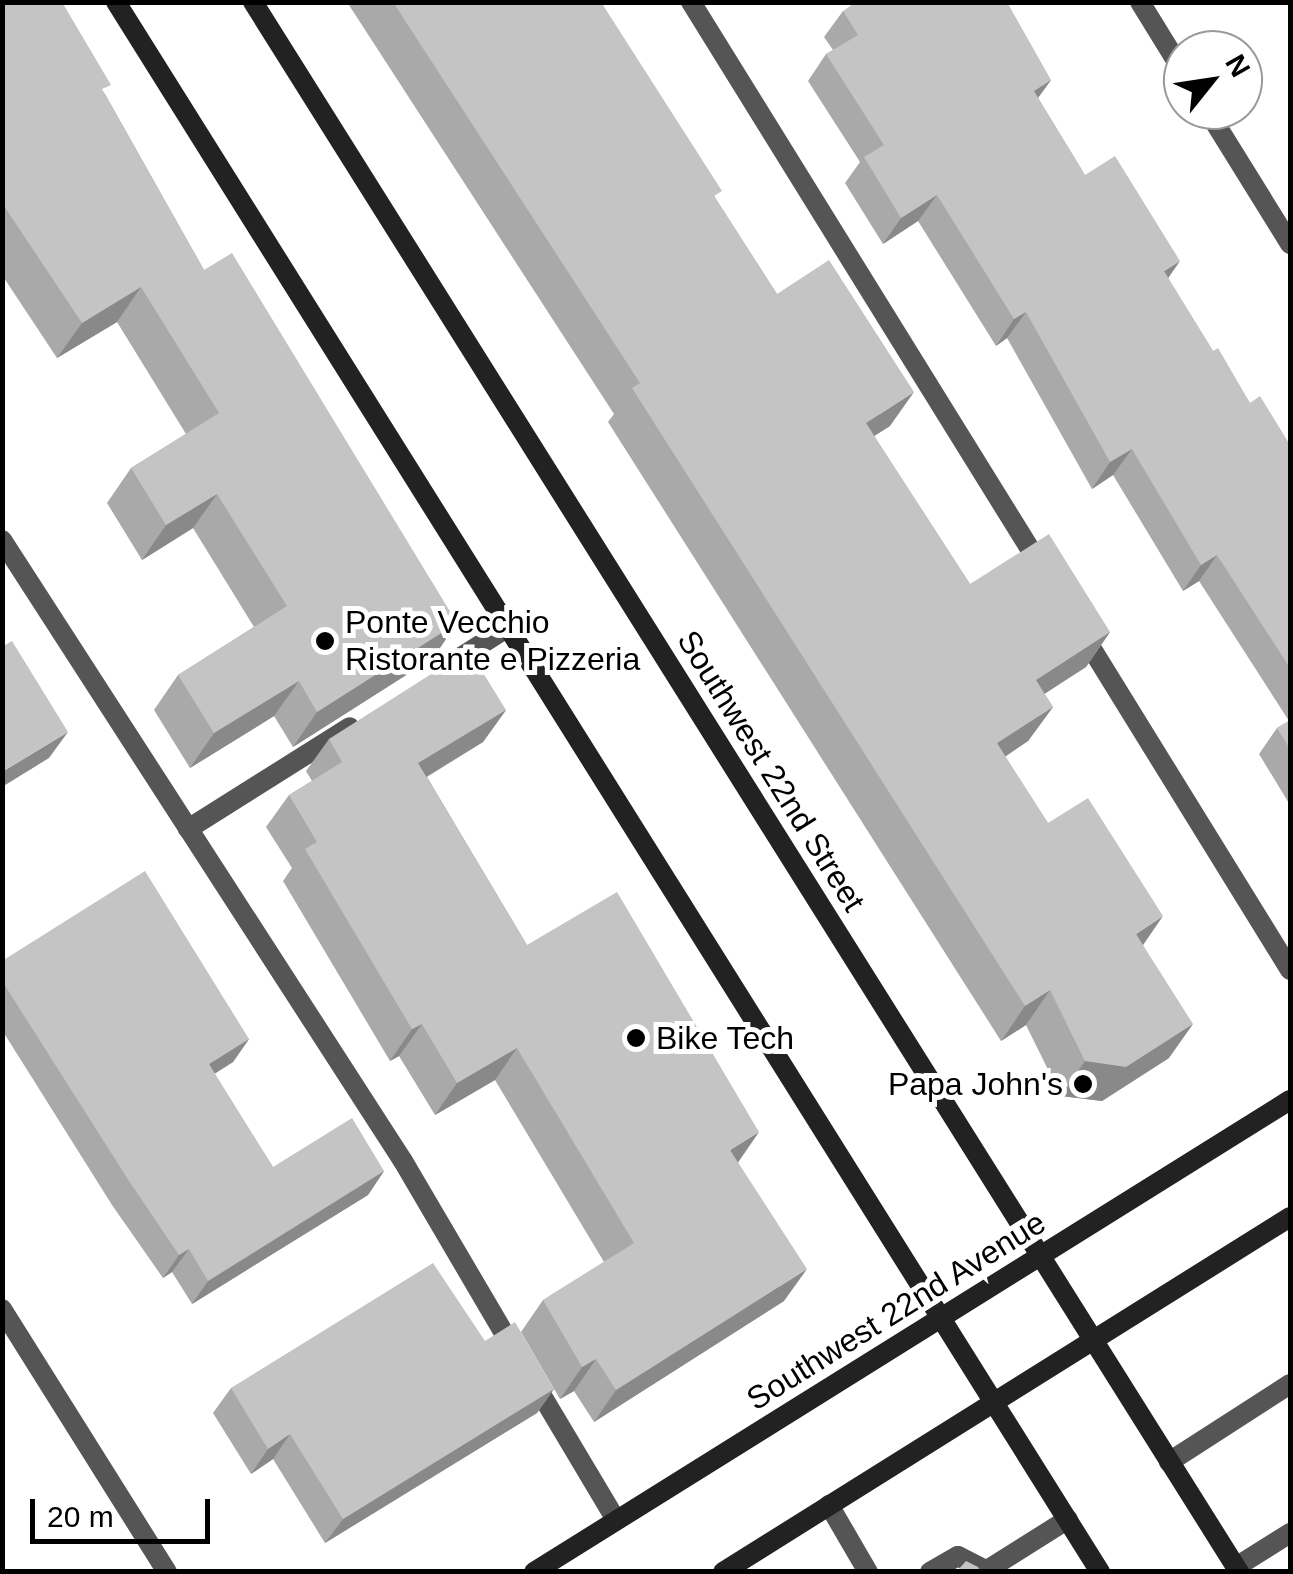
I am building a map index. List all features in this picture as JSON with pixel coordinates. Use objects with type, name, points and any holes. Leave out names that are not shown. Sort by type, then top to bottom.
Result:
[{"type":"main road","points":[[116,2],[1100,1572]]},
{"type":"main road","name":"Southwest 22nd Street","points":[[253,2],[1237,1569]]},
{"type":"main road","name":"Southwest 22nd Avenue","points":[[534,1572],[1290,1100]]},
{"type":"main road","points":[[722,1572],[1290,1217]]},
{"type":"street","points":[[692,2],[1290,970]]},
{"type":"street","points":[[1140,2],[1163,39]]},
{"type":"street","points":[[1219,130],[1290,244]]},
{"type":"street","points":[[2,540],[403,1161],[616,1520]]},
{"type":"street","points":[[424,681],[508,627]]},
{"type":"street","points":[[188,828],[375,711]]},
{"type":"street","points":[[2,1309],[167,1572]]},
{"type":"street","points":[[1169,1462],[1290,1384]]},
{"type":"street","points":[[829,1505],[868,1572]]},
{"type":"street","points":[[930,1572],[958,1556],[983,1570],[1068,1519]]},
{"type":"street","points":[[1237,1569],[1290,1532]]},
{"type":"building","points":[[2,2],[62,2],[111,85],[102,89],[204,270],[232,253],[457,623],[317,712],[299,681],[214,733],[178,675],[287,606],[217,494],[166,525],[131,468],[219,413],[141,287],[82,323],[2,203]]},
{"type":"building","points":[[393,2],[601,2],[722,191],[714,196],[777,294],[829,260],[914,392],[866,423],[970,584],[1049,534],[1110,632],[1036,680],[1053,707],[997,743],[1048,823],[1088,798],[1163,916],[1136,934],[1193,1024],[1126,1067],[1085,1061],[1050,990],[1025,1006],[632,388],[640,383]]},
{"type":"building","points":[[856,2],[1007,2],[1051,80],[1034,91],[1085,175],[1115,156],[1180,261],[1164,271],[1213,351],[1218,348],[1250,403],[1260,396],[1290,445],[1290,668],[1217,555],[1201,565],[1132,449],[1110,462],[1026,312],[1014,319],[937,195],[901,218],[864,157],[884,145],[826,54],[858,35],[843,11]]},
{"type":"building","points":[[12,641],[68,732],[2,772],[2,647]]},
{"type":"building","points":[[469,650],[506,710],[418,763],[527,945],[617,892],[759,1132],[730,1150],[807,1269],[616,1390],[596,1359],[582,1367],[543,1300],[634,1243],[517,1048],[457,1083],[422,1024],[412,1029],[305,849],[317,842],[289,795],[342,762],[329,739]]},
{"type":"building","points":[[1290,720],[1290,749],[1277,728]]},
{"type":"building","points":[[145,871],[249,1039],[209,1064],[273,1167],[352,1118],[384,1171],[208,1281],[189,1249],[179,1255],[2,981],[2,961]]},
{"type":"building","points":[[433,1263],[485,1341],[515,1322],[554,1389],[343,1519],[290,1434],[268,1449],[231,1388]]},
{"type":"building","points":[[966,1561],[978,1567],[981,1572],[956,1572]]},
{"type":"place","name":"Ponte Vecchio Ristorante e Pizzeria","points":[[325,641]]},
{"type":"place","name":"Bike Tech","points":[[636,1038]]},
{"type":"place","name":"Papa John's","points":[[1083,1084]]}]
